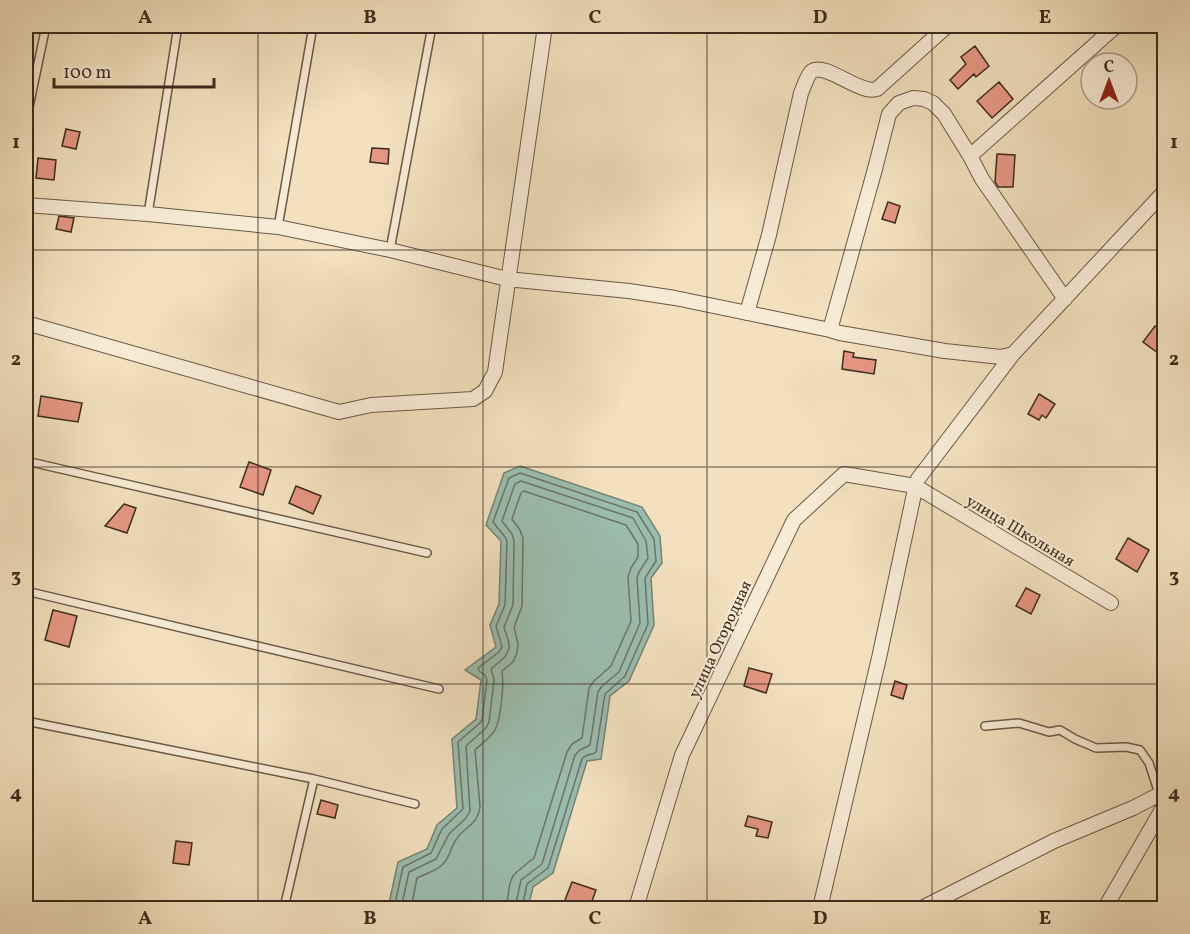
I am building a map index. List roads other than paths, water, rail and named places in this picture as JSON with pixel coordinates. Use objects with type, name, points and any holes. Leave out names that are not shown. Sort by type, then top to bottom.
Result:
[{"type":"street","points":[[26,323],[339,412],[371,405],[473,399],[485,391],[495,372],[545,26]]},
{"type":"street","points":[[747,313],[769,235],[801,93],[810,73],[813,70],[830,72],[872,91],[947,26]]},
{"type":"street","points":[[970,156],[1116,26]]},
{"type":"street","points":[[830,330],[889,114],[899,103],[909,99],[924,99],[933,103],[944,114],[982,179],[1065,299]]},
{"type":"street","points":[[820,909],[918,479],[1013,354],[1164,192]]},
{"type":"street","points":[[26,206],[148,214],[278,227],[390,250],[507,279],[675,298],[840,333],[945,351],[1001,357],[1013,354]]},
{"type":"street","name":"улица Огородная","points":[[636,909],[682,755],[794,520],[843,474],[915,486]]},
{"type":"street","name":"улица Школьная","points":[[915,486],[1111,603]]},
{"type":"street","points":[[922,909],[1054,841],[1163,797]]},
{"type":"street","points":[[1105,909],[1163,797]]},
{"type":"lane","points":[[26,121],[46,26]]},
{"type":"lane","points":[[148,214],[178,26]]},
{"type":"lane","points":[[278,227],[313,26]]},
{"type":"lane","points":[[390,250],[432,26]]},
{"type":"lane","points":[[26,461],[427,553]]},
{"type":"lane","points":[[26,591],[439,689]]},
{"type":"lane","points":[[26,721],[314,779],[415,804]]},
{"type":"lane","points":[[985,726],[1019,723],[1049,732],[1060,730],[1096,748],[1126,747],[1140,750],[1149,763],[1163,797]]},
{"type":"lane","points":[[284,909],[314,779]]},
{"type":"water","points":[[520,466],[642,507],[660,536],[662,563],[651,578],[654,625],[629,681],[610,696],[601,759],[587,761],[553,873],[533,887],[528,908],[388,908],[398,862],[427,849],[437,825],[457,808],[452,739],[476,719],[481,680],[465,670],[496,647],[490,625],[499,604],[501,541],[486,525],[504,473]]}]
